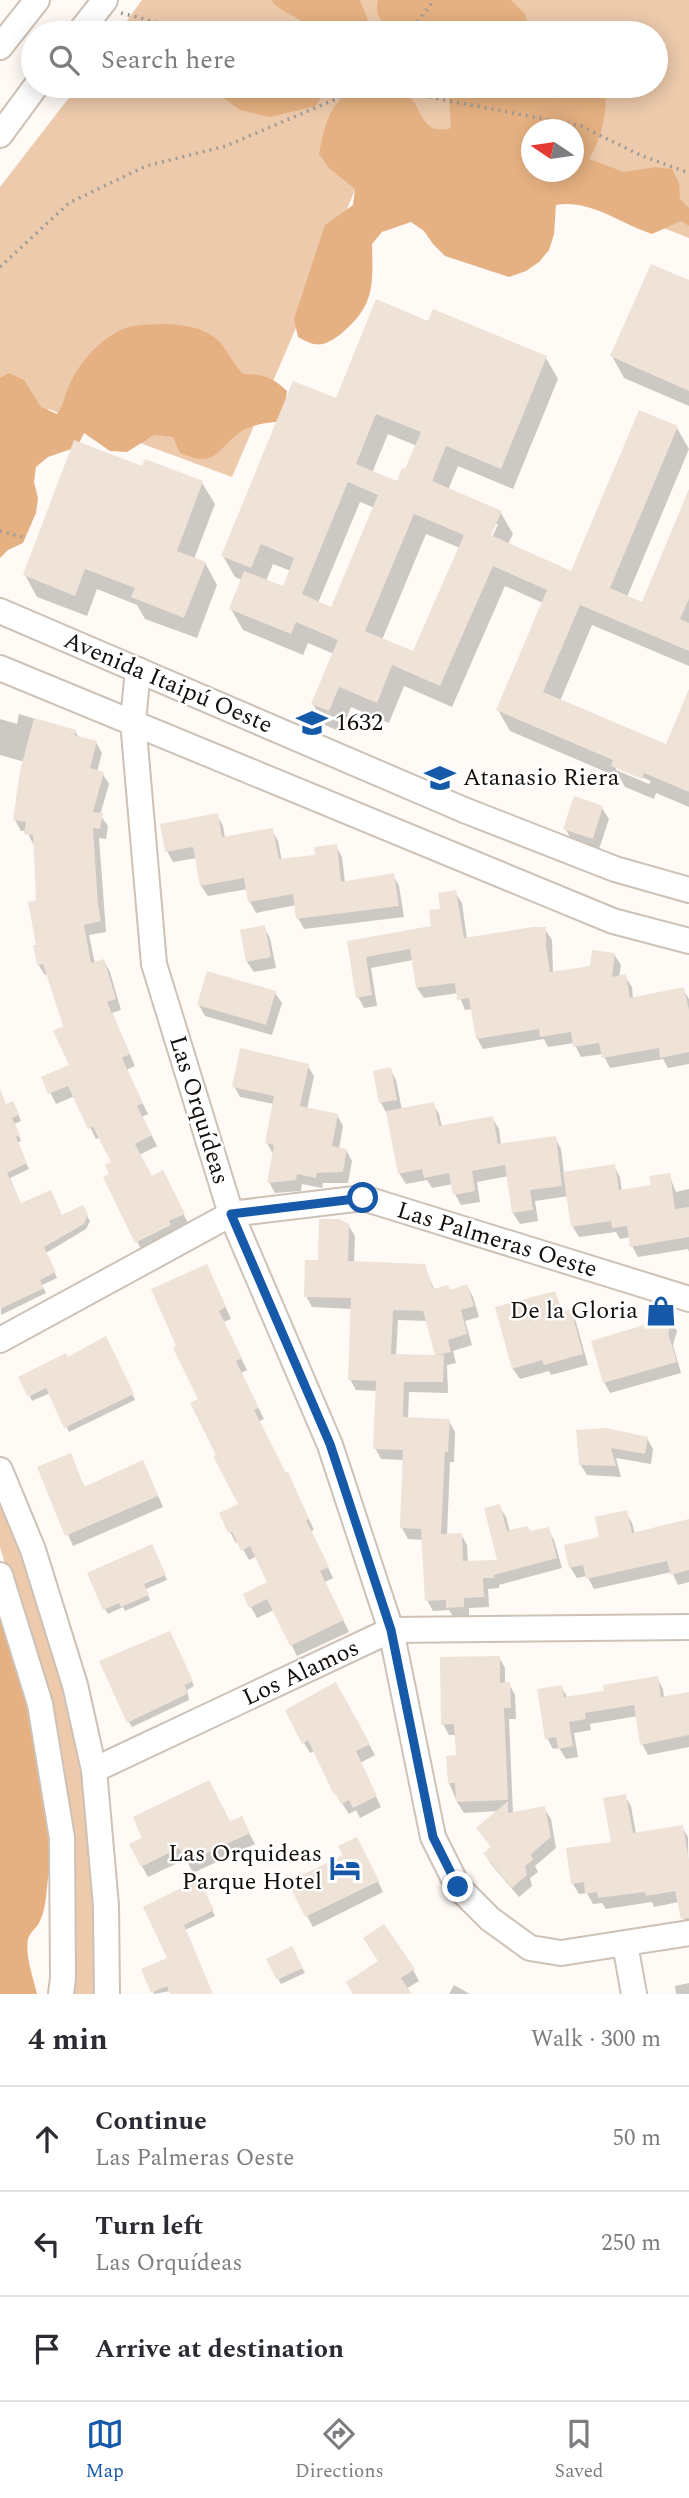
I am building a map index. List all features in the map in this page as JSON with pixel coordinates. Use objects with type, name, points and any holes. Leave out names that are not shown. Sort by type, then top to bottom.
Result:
[{"type":"street","points":[[0,47],[37,0]]},
{"type":"street","points":[[89,21],[103,4]]},
{"type":"street","points":[[0,135],[27,98]]},
{"type":"street","name":"Avenida Itaipú Oeste","points":[[0,611],[520,833],[615,869],[689,890]]},
{"type":"street","name":"Avenida Itaipú Oeste","points":[[0,668],[612,921],[689,941]]},
{"type":"street","name":"Las Orquídeas","points":[[138,670],[133,721],[154,964],[231,1214],[330,1444],[391,1630],[433,1837],[458,1887],[490,1919],[530,1948],[561,1953],[689,1933]]},
{"type":"street","name":"Las Palmeras Oeste","points":[[0,1340],[231,1214],[363,1198],[689,1299]]},
{"type":"street","points":[[0,1470],[33,1549],[75,1685],[94,1770],[106,1906],[107,1994]]},
{"type":"street","points":[[0,1575],[40,1704],[62,1838],[61,1994]]},
{"type":"street","name":"Los Alamos","points":[[94,1770],[391,1630],[689,1627]]},
{"type":"street","points":[[625,1944],[634,1994]]},
{"type":"path","points":[[419,21],[434,0]]},
{"type":"path","points":[[103,4],[158,21]]},
{"type":"path","points":[[0,267],[69,203],[146,166],[226,146],[338,98]]},
{"type":"path","points":[[434,98],[581,126],[640,155],[689,173]]},
{"type":"path","points":[[0,531],[22,537]]},
{"type":"shaded area","points":[[142,0],[689,0],[689,238],[545,182],[584,182],[584,119],[521,119],[521,173],[385,120],[232,477],[48,409],[0,545],[0,187],[69,98],[668,98],[668,21],[127,21]]},
{"type":"shaded area","points":[[271,0],[360,0],[368,21],[301,21]]},
{"type":"shaded area","points":[[378,0],[511,0],[525,14],[527,21],[381,21],[377,10]]},
{"type":"shaded area","points":[[222,98],[321,98],[315,106],[270,117],[240,110]]},
{"type":"shaded area","points":[[343,98],[410,98],[423,119],[433,128],[441,130],[451,128],[449,98],[606,98],[603,124],[589,159],[624,172],[656,167],[672,169],[679,183],[680,199],[689,208],[689,226],[681,221],[652,234],[593,209],[569,204],[556,205],[554,234],[549,250],[539,262],[526,271],[509,277],[445,256],[424,231],[411,222],[382,232],[372,244],[370,293],[353,323],[330,341],[310,343],[298,337],[294,319],[325,225],[353,205],[355,189],[329,168],[319,154],[331,113]]},
{"type":"shaded area","points":[[162,324],[187,326],[204,331],[218,340],[243,374],[267,377],[282,386],[287,391],[285,407],[276,422],[259,424],[244,430],[216,454],[205,459],[180,453],[173,437],[154,435],[127,452],[110,451],[84,433],[77,447],[48,457],[36,467],[36,513],[23,543],[8,550],[0,558],[0,378],[9,373],[24,380],[41,407],[57,414],[74,375],[102,342],[129,327]]},
{"type":"shaded area","points":[[0,1491],[19,1538],[64,1686],[91,1808],[101,1994],[74,1994],[72,1879],[42,1691],[0,1547]]},
{"type":"shaded area","points":[[0,1620],[39,1711],[58,1852],[50,1869],[43,1912],[28,1939],[28,1959],[37,1994],[0,1994]]},
{"type":"building","points":[[651,264],[689,280],[689,391],[610,356]]},
{"type":"building","points":[[376,299],[428,321],[433,309],[547,356],[501,469],[446,446],[432,481],[502,511],[491,535],[571,571],[639,410],[678,426],[610,588],[642,602],[689,489],[689,599],[680,619],[689,623],[689,651],[580,605],[543,692],[666,744],[689,689],[689,792],[644,773],[642,779],[611,766],[613,760],[496,710],[547,590],[493,566],[440,686],[392,665],[377,703],[339,687],[329,711],[311,704],[338,640],[296,622],[291,634],[229,609],[244,571],[283,586],[294,558],[261,544],[251,568],[221,556],[293,381],[336,398]],"holes":[[[376,414],[421,432],[397,481],[356,464]],[[348,482],[378,495],[331,607],[302,594]],[[414,514],[464,535],[413,651],[365,631]]]},
{"type":"building","points":[[74,440],[142,466],[145,459],[203,481],[177,551],[206,562],[184,618],[131,597],[135,588],[85,569],[75,596],[23,575]]},
{"type":"building","points":[[34,718],[76,730],[74,735],[97,741],[90,768],[104,772],[93,812],[103,813],[100,829],[93,828],[101,921],[84,925],[91,963],[104,959],[116,999],[107,1002],[130,1054],[122,1058],[143,1103],[137,1106],[152,1135],[135,1144],[152,1176],[163,1170],[185,1214],[169,1221],[171,1225],[135,1243],[103,1177],[109,1174],[105,1165],[111,1162],[93,1127],[88,1129],[68,1086],[48,1094],[41,1077],[69,1065],[53,1031],[63,1026],[43,964],[37,965],[33,945],[36,945],[28,902],[36,900],[33,835],[24,834],[26,822],[13,820],[20,771]]},
{"type":"building","points":[[574,796],[603,806],[593,839],[563,829]]},
{"type":"building","points":[[218,813],[222,837],[273,828],[279,859],[315,855],[314,847],[337,844],[341,882],[394,873],[399,906],[296,919],[293,894],[248,902],[244,878],[200,886],[193,847],[165,852],[160,824]]},
{"type":"building","points":[[456,890],[464,938],[546,927],[550,972],[590,966],[592,950],[615,953],[612,977],[626,974],[630,998],[684,987],[689,1010],[689,1052],[660,1058],[659,1048],[602,1058],[599,1043],[573,1047],[571,1032],[540,1037],[539,1029],[476,1039],[469,998],[457,1000],[455,983],[416,988],[410,949],[366,957],[372,995],[356,998],[347,941],[431,926],[429,910],[440,909],[438,893]]},
{"type":"building","points":[[265,925],[271,957],[246,962],[240,930]]},
{"type":"building","points":[[207,971],[276,991],[266,1025],[197,1005]]},
{"type":"building","points":[[240,1048],[309,1064],[300,1106],[338,1114],[332,1146],[347,1149],[343,1172],[317,1173],[316,1178],[297,1174],[296,1180],[267,1183],[274,1145],[265,1143],[274,1096],[232,1087]]},
{"type":"building","points":[[391,1067],[397,1100],[379,1103],[373,1071]]},
{"type":"building","points":[[0,1089],[6,1104],[13,1101],[19,1115],[12,1118],[20,1135],[16,1137],[27,1163],[7,1173],[21,1203],[51,1190],[62,1215],[83,1205],[88,1214],[84,1224],[44,1247],[56,1272],[40,1280],[44,1288],[0,1309]]},
{"type":"building","points":[[434,1102],[439,1126],[493,1116],[498,1144],[556,1136],[562,1186],[530,1190],[533,1210],[512,1213],[505,1165],[472,1171],[475,1191],[453,1195],[449,1173],[424,1178],[422,1169],[398,1174],[386,1111]]},
{"type":"building","points":[[615,1164],[619,1190],[651,1185],[649,1176],[670,1173],[675,1209],[689,1207],[689,1237],[630,1247],[627,1226],[612,1228],[611,1221],[571,1227],[563,1172]]},
{"type":"building","points":[[319,1219],[339,1219],[349,1224],[348,1261],[425,1264],[433,1289],[448,1285],[450,1290],[467,1284],[474,1306],[461,1310],[467,1334],[448,1340],[451,1352],[438,1355],[444,1355],[443,1382],[404,1382],[403,1417],[450,1419],[448,1452],[445,1452],[441,1534],[462,1533],[463,1561],[497,1560],[484,1508],[500,1504],[507,1531],[527,1526],[531,1531],[549,1527],[557,1558],[494,1575],[494,1578],[483,1578],[484,1597],[464,1598],[464,1607],[446,1608],[446,1600],[425,1601],[421,1529],[400,1528],[403,1450],[373,1449],[376,1381],[348,1380],[351,1298],[304,1297],[305,1260],[318,1260]],"holes":[[[393,1310],[423,1311],[435,1355],[391,1354]]]},
{"type":"building","points":[[207,1264],[226,1307],[219,1311],[242,1358],[236,1361],[259,1408],[254,1410],[286,1473],[288,1472],[309,1519],[306,1520],[329,1567],[320,1571],[344,1620],[290,1646],[267,1599],[249,1608],[243,1594],[267,1582],[250,1546],[241,1551],[232,1532],[228,1533],[219,1513],[238,1504],[190,1403],[198,1399],[173,1348],[176,1346],[151,1289]]},
{"type":"building","points":[[555,1291],[561,1312],[571,1309],[583,1354],[544,1365],[542,1360],[512,1369],[495,1307]]},
{"type":"building","points":[[650,1312],[672,1318],[668,1333],[677,1362],[603,1383],[591,1341],[647,1324]]},
{"type":"building","points":[[106,1336],[134,1394],[64,1428],[46,1388],[28,1397],[18,1377],[66,1353],[68,1357]]},
{"type":"building","points":[[606,1428],[648,1437],[645,1454],[611,1448],[616,1466],[579,1465],[576,1430]]},
{"type":"building","points":[[71,1453],[84,1487],[143,1460],[158,1496],[65,1536],[37,1467]]},
{"type":"building","points":[[627,1510],[632,1533],[689,1519],[689,1570],[671,1575],[667,1561],[586,1579],[583,1565],[569,1568],[564,1545],[599,1537],[595,1517]]},
{"type":"building","points":[[152,1544],[166,1575],[144,1584],[149,1595],[121,1607],[119,1603],[103,1610],[87,1573]]},
{"type":"building","points":[[170,1631],[193,1681],[185,1685],[187,1694],[127,1723],[99,1661]]},
{"type":"building","points":[[500,1656],[500,1683],[510,1682],[511,1708],[504,1708],[508,1800],[456,1802],[455,1783],[448,1783],[446,1756],[456,1755],[454,1724],[441,1725],[440,1657]]},
{"type":"building","points":[[658,1676],[661,1697],[689,1692],[689,1735],[640,1745],[634,1705],[585,1713],[586,1719],[569,1722],[573,1746],[558,1749],[556,1737],[545,1739],[537,1689],[562,1685],[564,1697],[604,1691],[603,1685]]},
{"type":"building","points":[[336,1682],[370,1744],[356,1751],[377,1796],[353,1808],[349,1800],[341,1804],[336,1794],[334,1795],[308,1740],[302,1744],[285,1710]]},
{"type":"building","points":[[209,1780],[230,1821],[242,1816],[250,1833],[186,1863],[179,1848],[141,1867],[129,1844],[142,1838],[133,1817]]},
{"type":"building","points":[[626,1794],[633,1833],[683,1825],[689,1861],[689,1918],[681,1919],[675,1891],[646,1896],[645,1892],[598,1898],[597,1892],[585,1894],[584,1882],[571,1884],[566,1848],[611,1842],[603,1798]]},
{"type":"building","points":[[508,1801],[508,1813],[545,1806],[551,1837],[531,1854],[533,1860],[525,1866],[527,1875],[512,1888],[483,1853],[491,1847],[476,1828]]},
{"type":"building","name":"Las Orquideas Parque Hotel","points":[[357,1837],[379,1881],[305,1917],[288,1882],[343,1855],[338,1846]]},
{"type":"building","points":[[199,1879],[214,1910],[184,1925],[213,1994],[170,1994],[167,1986],[151,1993],[141,1969],[167,1958],[143,1907]]},
{"type":"building","points":[[384,1924],[415,1969],[401,1978],[412,1994],[353,1994],[346,1982],[378,1961],[363,1938]]},
{"type":"building","points":[[292,1946],[303,1968],[277,1980],[266,1959]]},
{"type":"place","name":"1632","points":[[312,723]]},
{"type":"place","name":"Atanasio Riera","points":[[440,778]]},
{"type":"place","name":"De la Gloria","points":[[661,1311]]},
{"type":"place","name":"Las Orquideas Parque Hotel","points":[[345,1868]]},
{"type":"route","points":[[363,1198],[231,1214],[330,1444],[391,1630],[433,1837],[458,1887]]}]
